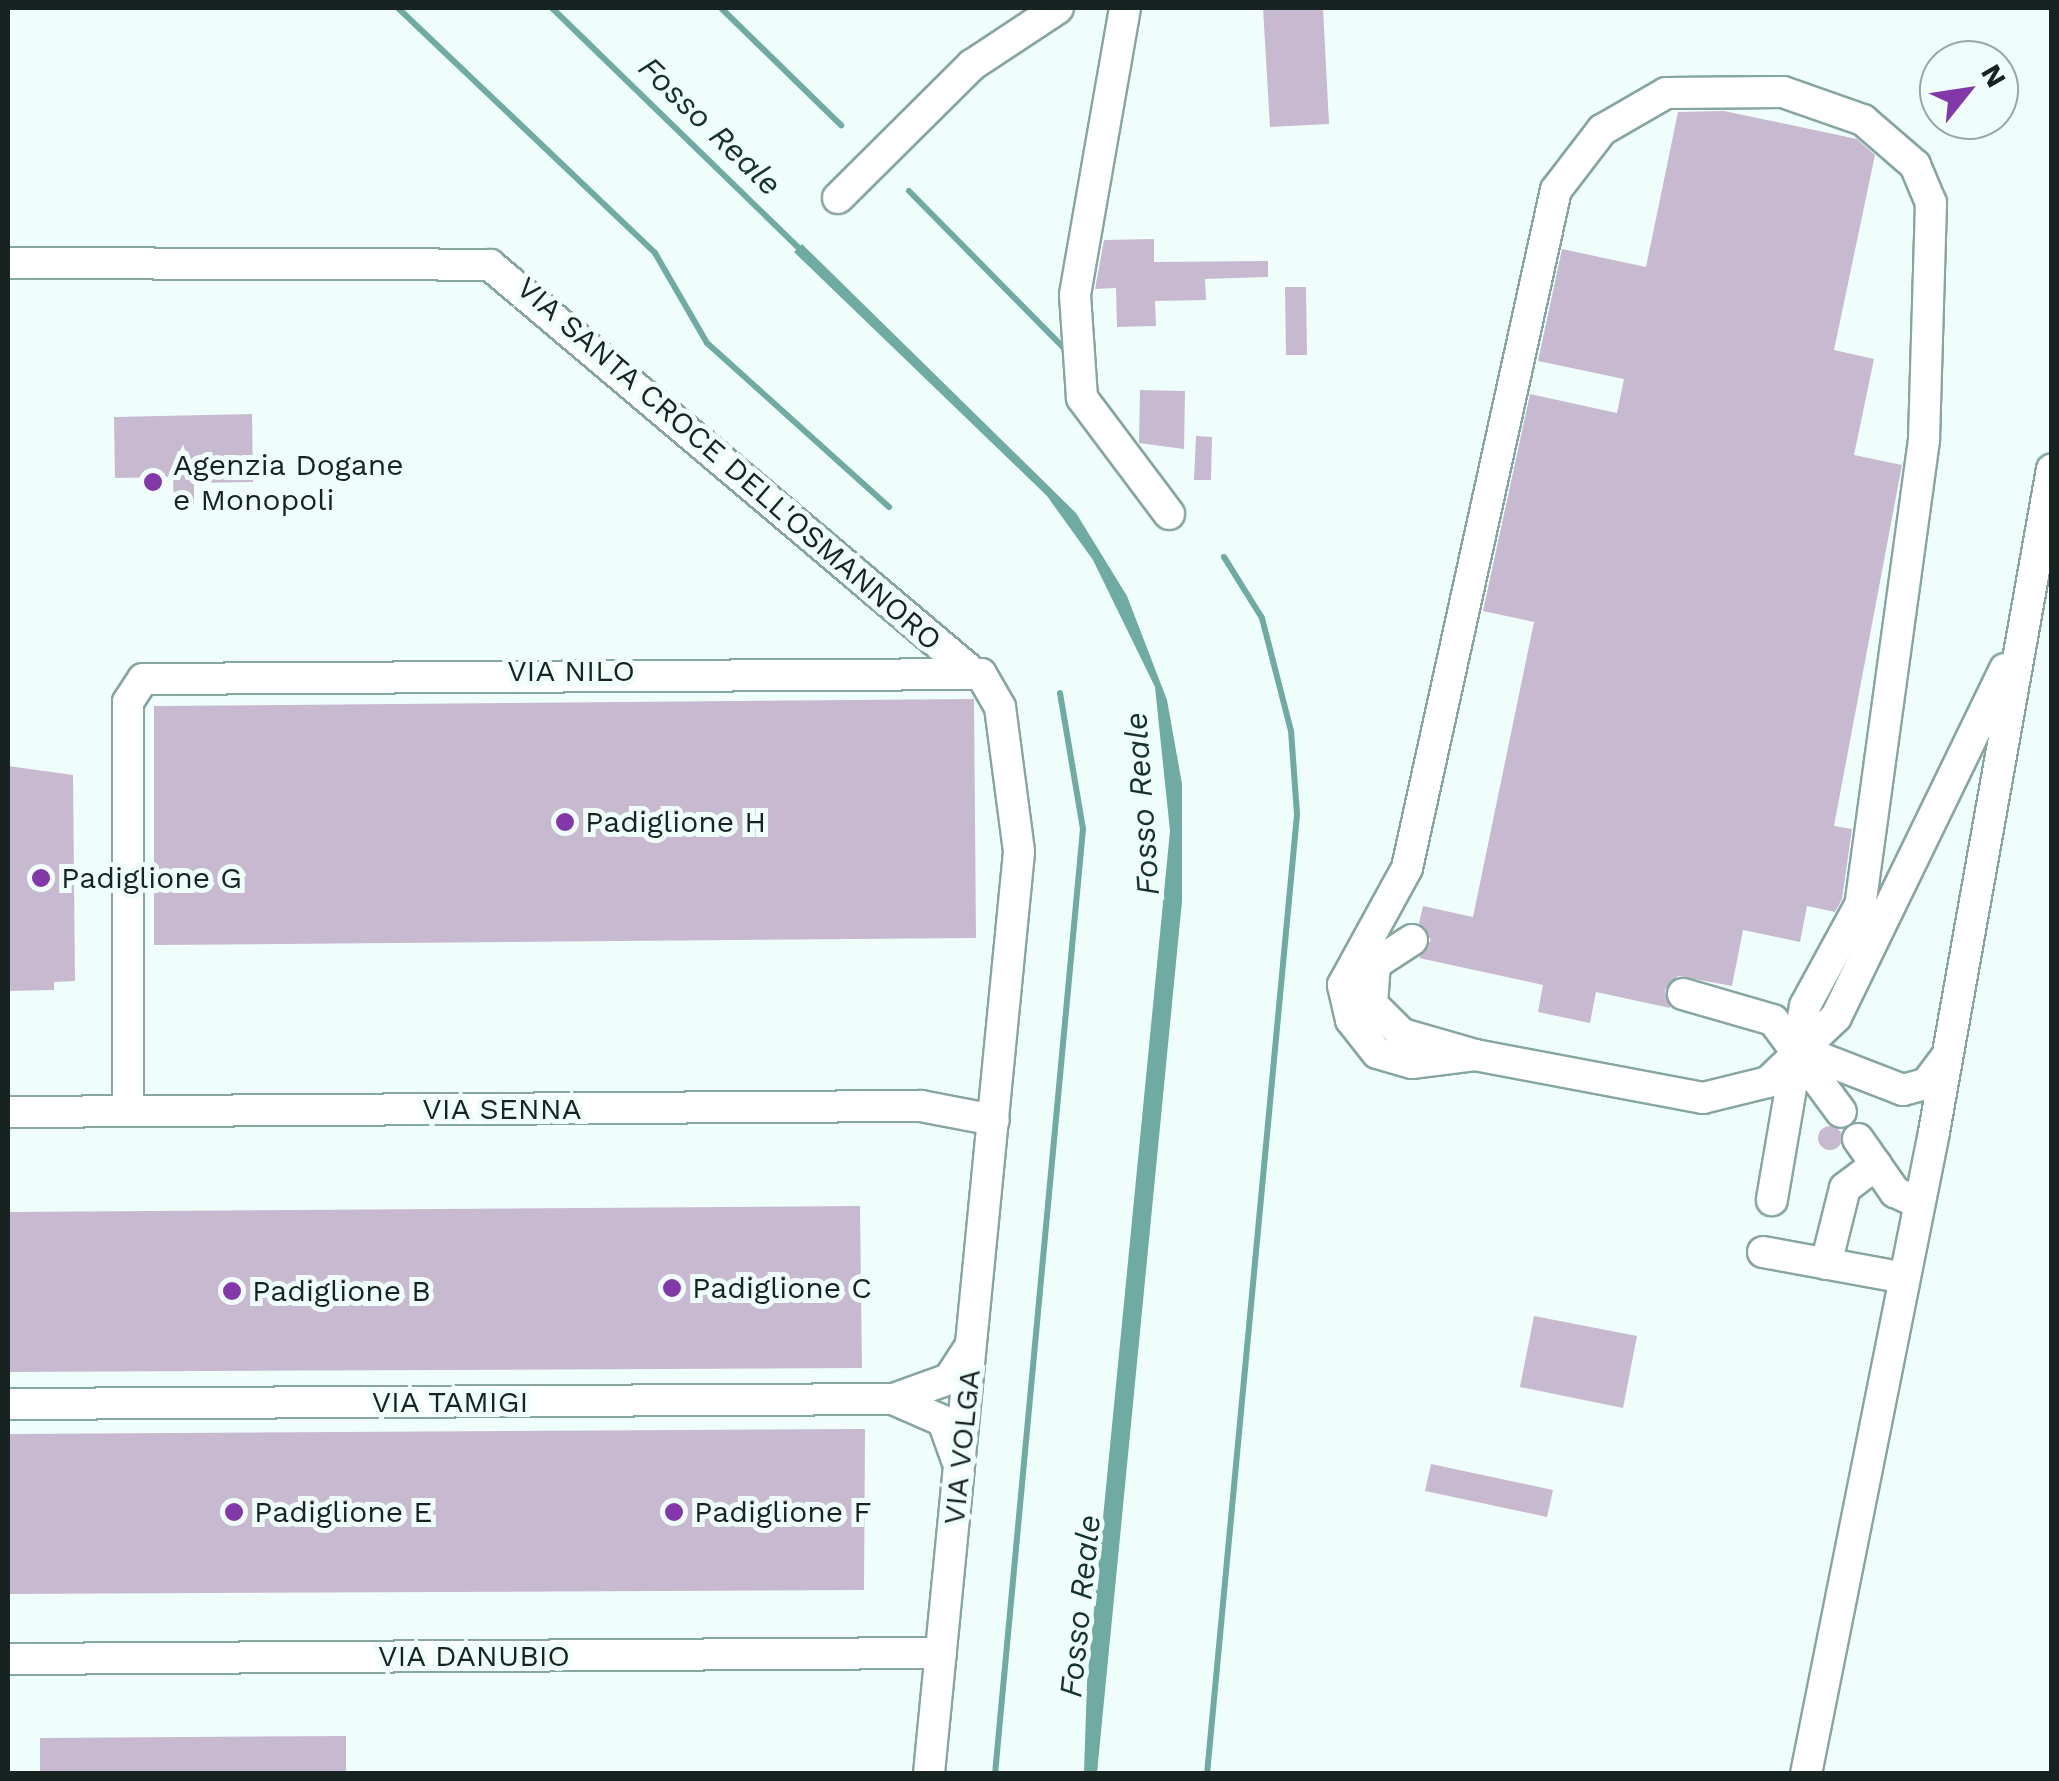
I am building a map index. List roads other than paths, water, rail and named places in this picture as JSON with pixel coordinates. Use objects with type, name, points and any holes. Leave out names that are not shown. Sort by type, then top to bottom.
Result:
[{"type":"street","points":[[838,198],[972,65],[1058,8]]},
{"type":"street","points":[[1125,8],[1074,295],[1082,398],[1169,514]]},
{"type":"street","points":[[1475,1055],[1412,1063],[1377,1052],[1346,1004],[1347,965],[1407,868],[1556,190],[1602,130],[1635,107],[1713,86],[1783,92],[1863,120],[1915,165],[1934,229],[1921,469],[1860,905],[1805,1006],[1802,1050],[1772,1200]]},
{"type":"street","name":"VIA SANTA CROCE DELL'OSMANNORO","points":[[8,263],[490,265],[967,668]]},
{"type":"street","points":[[1806,1774],[1949,1047],[2052,469]]},
{"type":"street","points":[[1412,940],[1375,964],[1372,1004],[1402,1034],[1475,1055],[1716,1099],[1755,1090],[1836,1017],[2022,634]]},
{"type":"street","points":[[967,668],[996,696],[1018,800],[994,1120]]},
{"type":"street","name":"VIA NILO","points":[[128,1111],[130,691],[153,675],[967,668]]},
{"type":"street","points":[[1941,802],[1990,819]]},
{"type":"street","points":[[1683,994],[1773,1020],[1802,1050],[1841,1112]]},
{"type":"street","points":[[1802,1050],[1869,1084],[1914,1090],[1937,1074],[1949,1047]]},
{"type":"street","name":"VIA SENNA","points":[[8,1112],[922,1106],[994,1120]]},
{"type":"street","name":"VIA VOLGA","points":[[929,1774],[994,1120]]},
{"type":"street","points":[[1858,1139],[1902,1199],[1919,1204]]},
{"type":"street","points":[[1826,1264],[1845,1188],[1876,1164]]},
{"type":"street","points":[[1763,1252],[1904,1278]]},
{"type":"street","name":"VIA TAMIGI","points":[[8,1404],[893,1399],[949,1378],[972,1340]]},
{"type":"street","name":"VIA TAMIGI","points":[[893,1399],[943,1421],[959,1473]]},
{"type":"street","name":"VIA DANUBIO","points":[[8,1659],[942,1654]]},
{"type":"water","points":[[802,244],[1076,513],[1127,596],[1167,700],[1182,784],[1182,901],[1097,1773],[1084,1773],[1087,1682],[1170,831],[1155,687],[1093,560],[1047,496],[794,252]]},
{"type":"waterway","points":[[398,8],[655,253],[707,343],[889,507]]},
{"type":"waterway","name":"Fosso Reale","points":[[552,8],[803,252]]},
{"type":"waterway","points":[[721,8],[841,125]]},
{"type":"waterway","points":[[909,191],[1067,351]]},
{"type":"waterway","points":[[1207,1774],[1297,814],[1291,731],[1262,618],[1224,557]]},
{"type":"waterway","points":[[995,1774],[1083,829],[1060,693]]},
{"type":"place","name":"Agenzia Dogane e Monopoli","points":[[153,482]]},
{"type":"place","name":"Padiglione H","points":[[565,822]]},
{"type":"place","name":"Padiglione G","points":[[41,878]]},
{"type":"place","name":"Padiglione C","points":[[672,1288]]},
{"type":"place","name":"Padiglione B","points":[[232,1291]]},
{"type":"place","name":"Padiglione E","points":[[234,1512]]},
{"type":"place","name":"Padiglione F","points":[[674,1512]]}]
